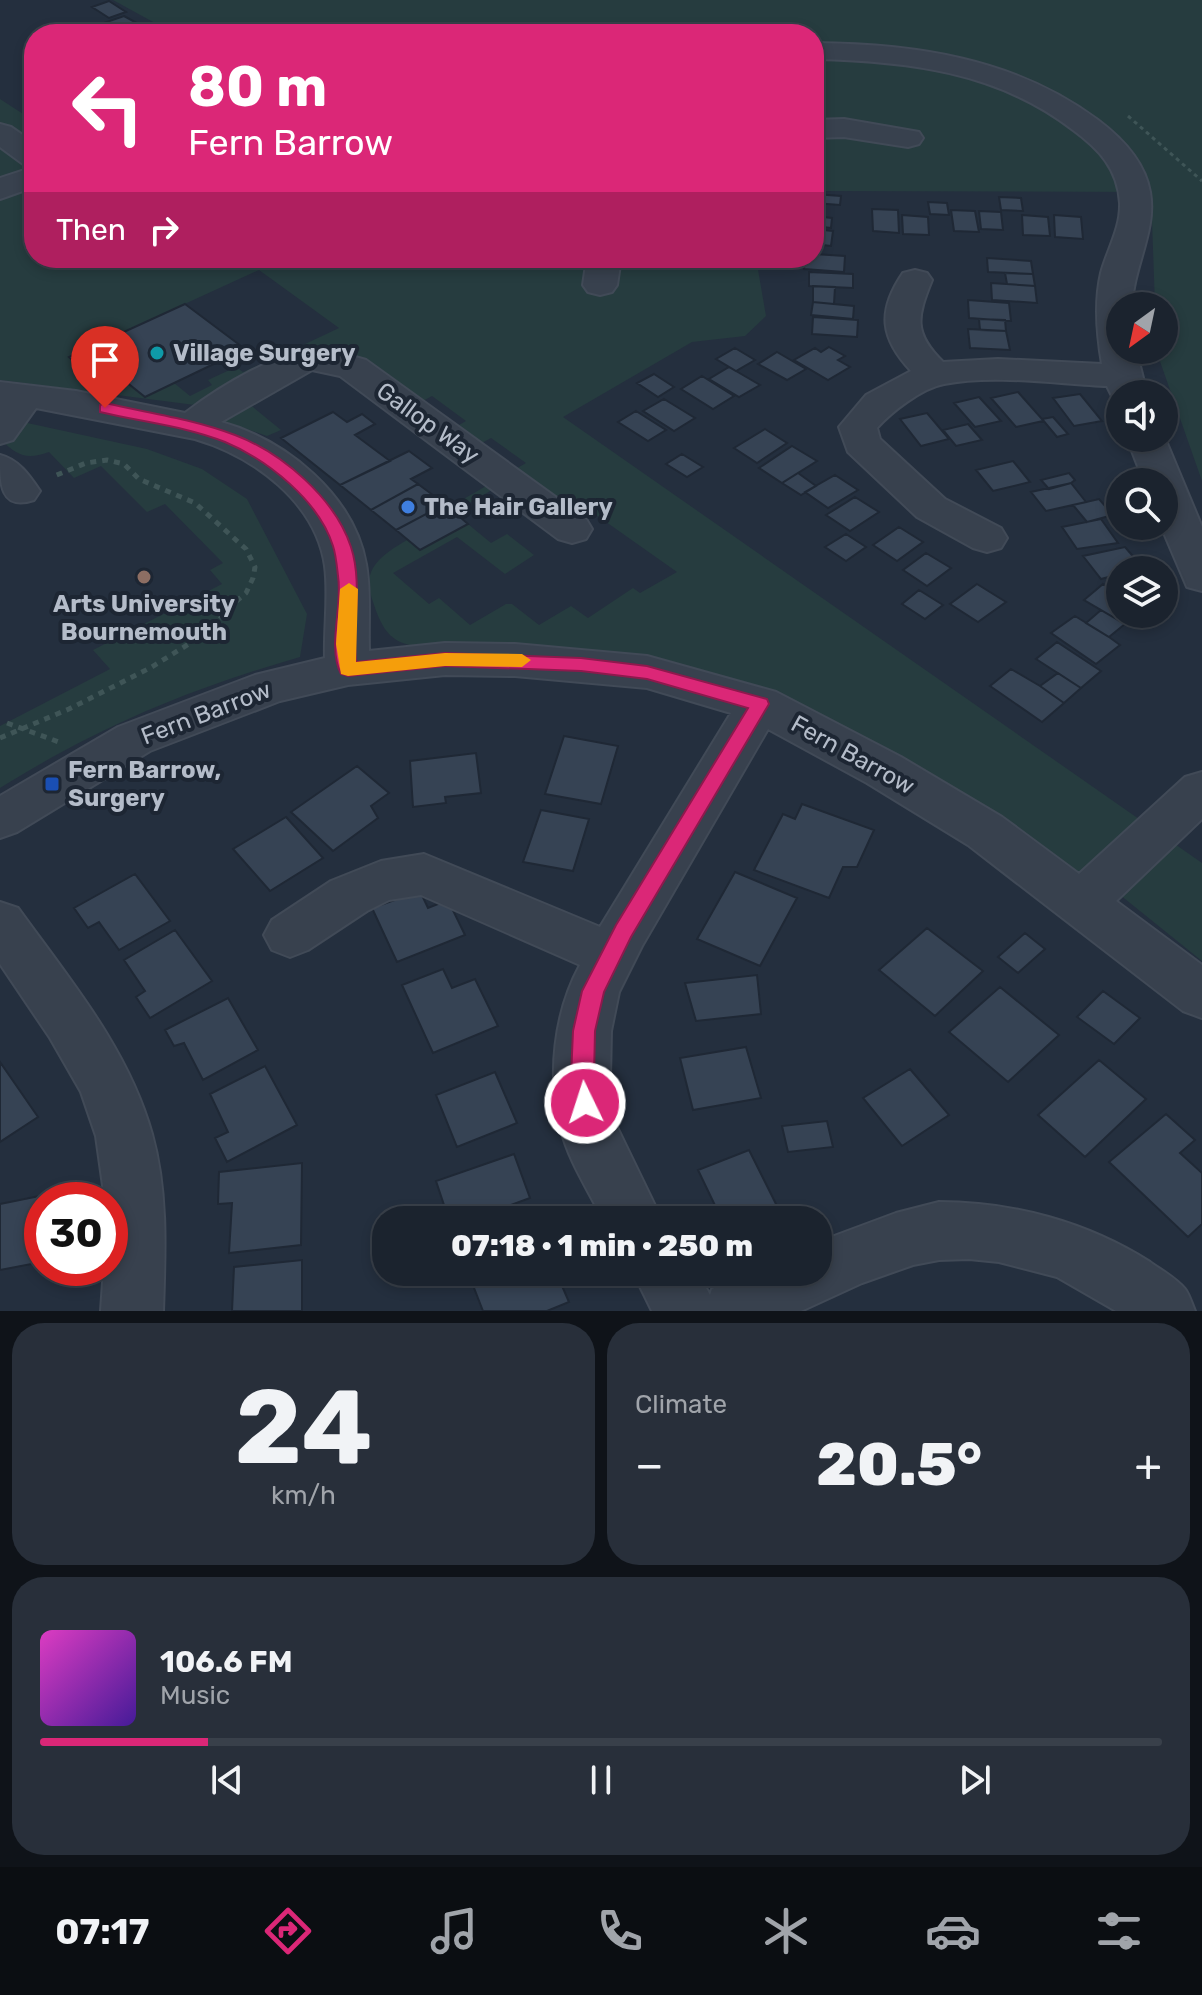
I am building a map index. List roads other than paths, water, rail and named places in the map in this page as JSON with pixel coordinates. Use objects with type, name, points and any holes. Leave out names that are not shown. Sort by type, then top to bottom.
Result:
[{"type":"street","points":[[824,51],[883,52],[973,68],[1053,101],[1082,120],[1112,146],[1133,185],[1136,211],[1117,278],[1124,380]]},
{"type":"street","points":[[824,129],[844,128],[908,138]]},
{"type":"street","points":[[0,133],[24,150]]},
{"type":"street","points":[[1133,185],[1167,176]]},
{"type":"street","points":[[0,189],[24,180]]},
{"type":"street","points":[[915,280],[901,311],[902,333],[912,353],[934,373]]},
{"type":"street","name":"Gallop Way","points":[[191,427],[217,407],[304,360],[323,359],[353,368],[572,529]]},
{"type":"street","points":[[987,538],[931,508],[862,443],[858,427],[867,414],[879,403],[934,373],[998,370],[1106,383]]},
{"type":"street","points":[[0,432],[13,394],[191,427],[232,439],[272,462],[307,492],[328,517],[342,547],[348,581],[345,644],[348,669]]},
{"type":"street","points":[[1178,517],[1202,577]]},
{"type":"street","name":"Fern Barrow","points":[[0,819],[134,739],[271,687],[348,669],[445,659],[581,664],[647,672],[760,704],[884,770],[985,831],[1202,995]]},
{"type":"street","points":[[626,1206],[589,1130],[582,1077],[584,1031],[593,991],[723,762],[760,704]]},
{"type":"street","points":[[1081,903],[1202,790]]},
{"type":"street","points":[[290,935],[349,896],[381,881],[424,874],[611,955]]},
{"type":"street","points":[[0,923],[106,1082],[120,1125],[130,1172],[137,1241],[132,1311]]},
{"type":"street","points":[[832,1267],[936,1231],[984,1232],[1031,1240],[1079,1257],[1120,1279],[1164,1311]]},
{"type":"street","points":[[671,1286],[686,1311]]},
{"type":"street","points":[[734,1311],[788,1286]]},
{"type":"place","name":"Village Surgery","points":[[157,353]]},
{"type":"place","name":"The Hair Gallery","points":[[408,507]]},
{"type":"place","name":"Arts University Bournemouth","points":[[144,577]]},
{"type":"place","name":"Fern Barrow, Surgery","points":[[52,784]]}]
